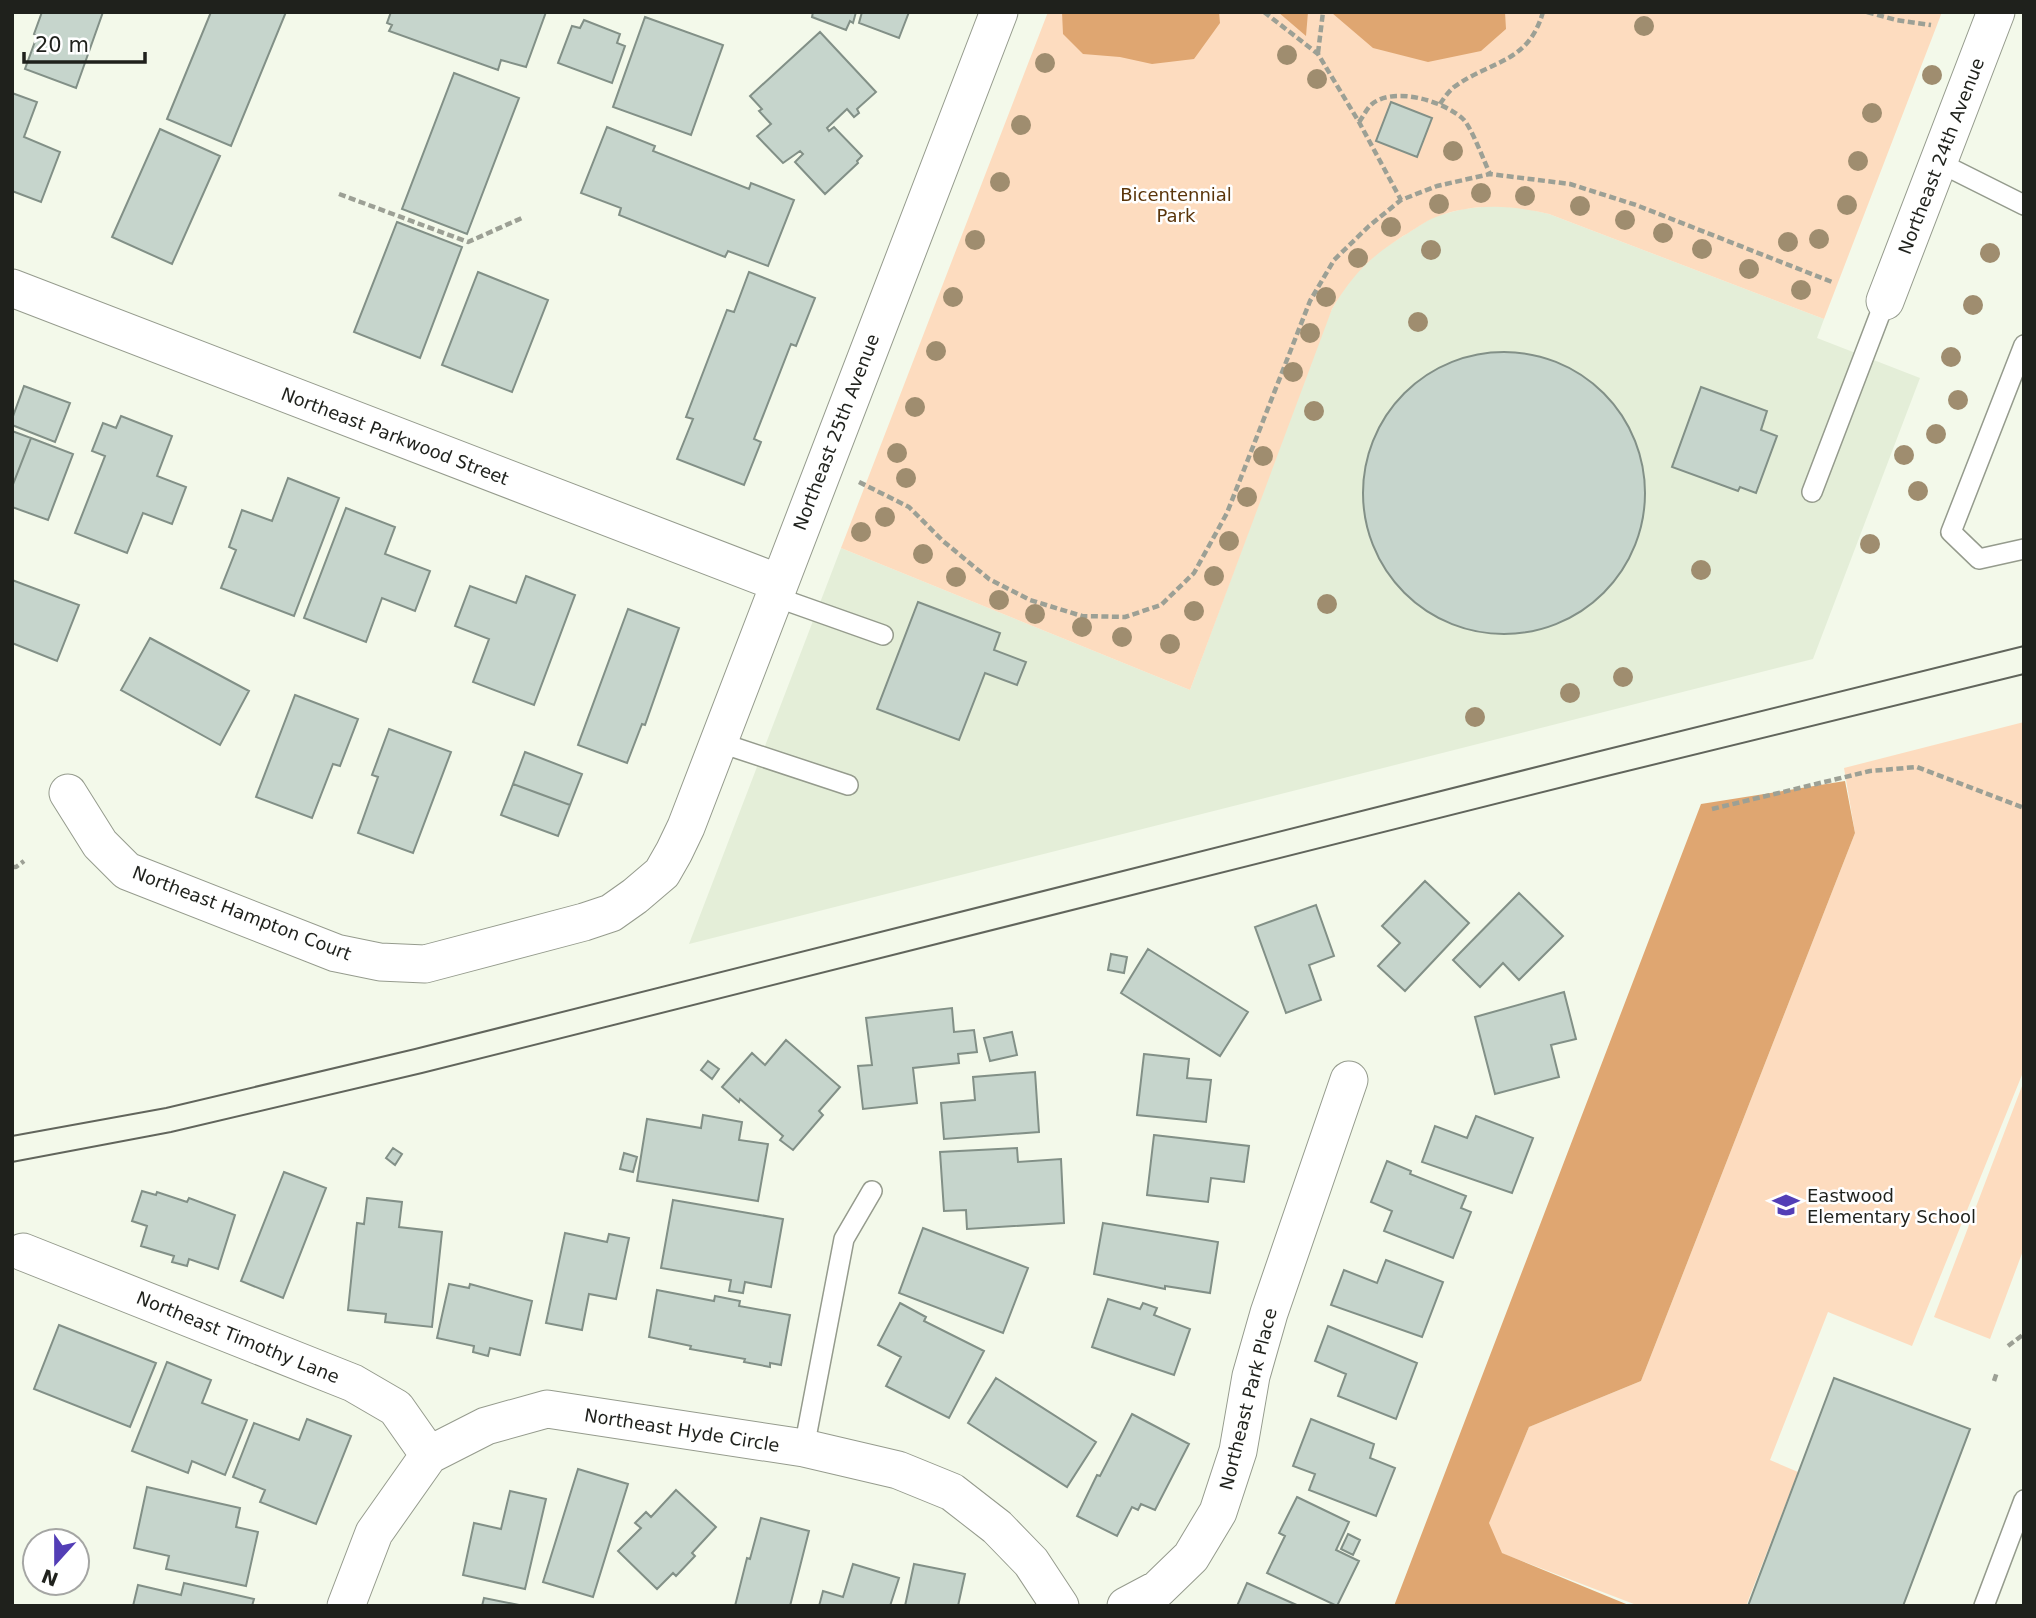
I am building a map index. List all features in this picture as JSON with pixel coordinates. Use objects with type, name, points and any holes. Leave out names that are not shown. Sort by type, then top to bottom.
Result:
[{"type":"street","name":"Northeast 25th Avenue","points":[[674,852],[999,12]]},
{"type":"street","name":"Northeast 24th Avenue","points":[[1885,300],[1996,12]]},
{"type":"street","name":"Northeast Parkwood Street","points":[[12,288],[776,589]]},
{"type":"street","name":"Northeast Hampton Court","points":[[68,793],[100,844],[127,871],[337,953],[380,962],[425,964],[611,913],[662,873],[674,852]]},
{"type":"street","name":"Northeast Park Place","points":[[1126,1606],[1158,1589],[1191,1557],[1218,1512],[1238,1451],[1251,1376],[1269,1313],[1349,1080]]},
{"type":"street","name":"Northeast Timothy Lane","points":[[23,1252],[353,1383],[396,1408],[429,1455]]},
{"type":"street","name":"Northeast Hyde Circle","points":[[346,1606],[374,1533],[429,1455],[485,1426],[547,1409],[804,1448],[898,1470],[952,1492],[997,1527],[1031,1562],[1060,1606]]},
{"type":"lane","points":[[1938,162],[2024,205]]},
{"type":"lane","points":[[1812,492],[1885,300]]},
{"type":"lane","points":[[2024,345],[1951,532],[1979,559],[2024,549]]},
{"type":"lane","points":[[776,589],[883,635]]},
{"type":"lane","points":[[718,742],[848,785]]},
{"type":"lane","points":[[804,1448],[844,1239],[872,1191]]},
{"type":"lane","points":[[1983,1606],[2024,1500]]},
{"type":"path","points":[[1264,12],[1318,54],[1359,122],[1401,201]]},
{"type":"path","points":[[1318,54],[1323,12]]},
{"type":"path","points":[[1440,104],[1453,88],[1518,53],[1538,29],[1543,12]]},
{"type":"path","points":[[1867,12],[1931,25]]},
{"type":"path","points":[[1359,122],[1371,105],[1389,96],[1414,97],[1440,104],[1465,120],[1490,174]]},
{"type":"path","points":[[858,481],[909,507],[943,541],[989,579],[1030,600],[1082,616],[1125,617],[1161,605],[1194,573],[1227,513],[1310,301],[1334,260],[1369,226],[1401,201],[1437,186],[1490,174],[1570,184],[1610,196],[1832,282]]},
{"type":"path","points":[[339,194],[468,242],[522,218]]},
{"type":"path","points":[[1712,809],[1870,771],[1917,767],[2024,808]]},
{"type":"path","points":[[12,866],[16,867],[24,861]]},
{"type":"path","points":[[2008,1346],[2024,1334]]},
{"type":"path","points":[[1994,1381],[1997,1372]]},
{"type":"shaded area","points":[[1062,12],[1219,12],[1220,23],[1194,59],[1152,64],[1120,57],[1083,54],[1063,34]]},
{"type":"shaded area","points":[[1278,12],[1308,12],[1306,36]]},
{"type":"shaded area","points":[[1505,12],[1506,29],[1481,51],[1428,62],[1373,48],[1332,13]]},
{"type":"shaded area","points":[[1491,206],[1523,208],[1549,214],[1824,319],[1817,338],[1920,378],[1813,659],[689,944],[841,548],[1190,690],[1322,332],[1350,279],[1378,252],[1433,217],[1463,209]]},
{"type":"shaded area","points":[[1845,781],[1855,833],[1641,1381],[1529,1427],[1489,1523],[1502,1553],[1631,1606],[1394,1606],[1701,804]]},
{"type":"green space","name":"Bicentennial Park","points":[[1048,12],[1942,12],[1824,319],[1549,214],[1521,209],[1492,207],[1450,212],[1403,236],[1371,260],[1347,286],[1332,309],[1190,690],[841,548]]},
{"type":"green space","points":[[2024,722],[2024,1070],[1912,1346],[1828,1312],[1770,1460],[1798,1472],[1746,1606],[1639,1606],[1501,1553],[1488,1524],[1529,1427],[1641,1381],[1855,833],[1844,768]]},
{"type":"green space","points":[[2022,1086],[2024,1248],[1990,1339],[1934,1317]]},
{"type":"building","points":[[42,12],[103,12],[76,88],[25,69]]},
{"type":"building","points":[[211,12],[286,12],[231,146],[167,119]]},
{"type":"building","points":[[391,12],[546,12],[526,67],[501,60],[498,70],[389,31],[392,25],[387,23]]},
{"type":"building","points":[[813,12],[856,12],[853,23],[850,21],[846,30],[812,17]]},
{"type":"building","points":[[862,12],[909,12],[899,38],[859,23]]},
{"type":"building","points":[[645,17],[723,45],[691,135],[613,107]]},
{"type":"building","points":[[584,20],[620,34],[617,43],[625,46],[612,83],[558,63],[572,26],[580,28]]},
{"type":"building","points":[[820,32],[876,92],[857,109],[859,113],[854,117],[847,109],[827,128],[829,131],[834,127],[862,156],[825,194],[795,162],[803,154],[800,151],[783,163],[757,136],[771,124],[750,96]]},
{"type":"building","points":[[454,73],[519,98],[467,234],[402,209]]},
{"type":"building","points":[[12,93],[37,102],[24,137],[60,152],[41,202],[12,191]]},
{"type":"building","points":[[1391,102],[1432,118],[1417,157],[1376,141]]},
{"type":"building","points":[[607,127],[655,146],[653,151],[749,189],[751,183],[794,200],[768,266],[728,251],[725,257],[619,215],[621,208],[581,193]]},
{"type":"building","points":[[160,129],[220,156],[172,264],[112,237]]},
{"type":"building","points":[[397,222],[462,247],[420,358],[354,332]]},
{"type":"building","points":[[478,272],[548,300],[512,392],[442,365]]},
{"type":"building","points":[[749,272],[815,298],[796,346],[791,344],[754,439],[761,442],[744,485],[677,459],[693,419],[686,417],[727,310],[734,312]]},
{"type":"building","points":[[1504,352],[1532,355],[1558,363],[1582,376],[1604,393],[1621,415],[1634,439],[1642,465],[1645,493],[1642,521],[1634,547],[1621,571],[1604,593],[1582,610],[1558,623],[1532,631],[1504,634],[1476,631],[1450,623],[1426,610],[1404,593],[1387,571],[1374,547],[1366,521],[1363,493],[1366,465],[1374,439],[1387,415],[1404,393],[1426,376],[1450,363],[1476,355]]},
{"type":"building","points":[[24,386],[70,403],[55,442],[12,425]]},
{"type":"building","points":[[1701,387],[1767,411],[1761,430],[1777,436],[1756,493],[1740,487],[1738,491],[1672,467]]},
{"type":"building","points":[[121,416],[172,436],[157,476],[186,487],[172,524],[143,513],[127,553],[75,533],[105,456],[92,451],[103,423],[116,428]]},
{"type":"building","points":[[12,431],[31,438],[12,487]]},
{"type":"building","points":[[31,438],[73,454],[48,520],[12,507],[12,487]]},
{"type":"building","points":[[288,478],[339,498],[294,616],[221,588],[236,550],[229,547],[242,510],[272,521]]},
{"type":"building","points":[[346,508],[395,527],[385,554],[430,571],[415,611],[382,598],[366,642],[304,618]]},
{"type":"building","points":[[526,576],[575,595],[534,705],[473,682],[489,639],[455,626],[470,586],[516,603]]},
{"type":"building","points":[[12,580],[79,605],[57,661],[12,643]]},
{"type":"building","points":[[918,602],[1000,633],[994,650],[1026,662],[1017,685],[985,673],[959,740],[877,709]]},
{"type":"building","points":[[628,609],[679,628],[645,725],[642,724],[627,763],[578,745]]},
{"type":"building","points":[[150,638],[249,691],[220,745],[121,690]]},
{"type":"building","points":[[295,695],[358,719],[340,766],[333,764],[312,818],[256,797]]},
{"type":"building","points":[[389,729],[451,752],[413,853],[358,833],[378,777],[372,775]]},
{"type":"building","points":[[525,752],[582,774],[570,805],[513,784]]},
{"type":"building","points":[[513,784],[570,805],[558,836],[501,815]]},
{"type":"building","points":[[1425,881],[1469,923],[1405,991],[1378,966],[1400,943],[1382,926]]},
{"type":"building","points":[[1519,893],[1563,936],[1519,980],[1503,963],[1480,987],[1453,960]]},
{"type":"building","points":[[1316,905],[1334,956],[1309,965],[1321,1000],[1286,1013],[1255,927]]},
{"type":"building","points":[[1148,949],[1248,1012],[1220,1056],[1121,993]]},
{"type":"building","points":[[1111,954],[1127,957],[1124,973],[1108,970]]},
{"type":"building","points":[[1564,992],[1576,1039],[1551,1045],[1559,1077],[1495,1094],[1475,1017]]},
{"type":"building","points":[[952,1008],[954,1032],[974,1030],[977,1052],[958,1054],[959,1063],[913,1068],[917,1103],[863,1109],[858,1066],[872,1065],[866,1018]]},
{"type":"building","points":[[1012,1032],[1017,1055],[990,1061],[984,1038]]},
{"type":"building","points":[[786,1040],[840,1087],[819,1111],[823,1115],[793,1150],[780,1140],[783,1136],[722,1087],[752,1053],[765,1065]]},
{"type":"building","points":[[1144,1054],[1189,1059],[1187,1078],[1211,1080],[1206,1122],[1137,1115]]},
{"type":"building","points":[[708,1061],[719,1069],[712,1079],[701,1070]]},
{"type":"building","points":[[1035,1072],[1039,1132],[944,1139],[941,1103],[975,1100],[973,1077]]},
{"type":"building","points":[[703,1115],[742,1122],[739,1140],[768,1144],[758,1201],[637,1181],[647,1119],[701,1128]]},
{"type":"building","points":[[1476,1116],[1533,1138],[1512,1193],[1422,1162],[1435,1126],[1467,1138]]},
{"type":"building","points":[[1154,1135],[1249,1146],[1244,1182],[1211,1178],[1208,1202],[1147,1195]]},
{"type":"building","points":[[393,1148],[402,1154],[395,1165],[386,1158]]},
{"type":"building","points":[[1017,1148],[1018,1162],[1061,1159],[1064,1223],[967,1229],[966,1210],[944,1211],[940,1152]]},
{"type":"building","points":[[624,1153],[637,1157],[633,1172],[620,1169]]},
{"type":"building","points":[[1387,1161],[1411,1171],[1410,1174],[1466,1196],[1461,1208],[1471,1212],[1453,1258],[1384,1231],[1392,1211],[1371,1202]]},
{"type":"building","points":[[284,1172],[326,1188],[283,1298],[241,1281]]},
{"type":"building","points":[[142,1191],[156,1195],[157,1192],[187,1202],[189,1198],[235,1215],[218,1269],[189,1259],[187,1266],[172,1262],[174,1256],[141,1246],[147,1226],[132,1221]]},
{"type":"building","points":[[367,1198],[402,1202],[399,1227],[442,1232],[432,1327],[385,1322],[386,1314],[348,1310],[357,1223],[364,1224]]},
{"type":"building","points":[[673,1200],[783,1219],[771,1287],[745,1282],[743,1293],[729,1291],[731,1280],[661,1268]]},
{"type":"building","points":[[1103,1223],[1218,1242],[1210,1293],[1165,1286],[1165,1289],[1094,1274]]},
{"type":"building","points":[[923,1228],[1028,1268],[1003,1333],[899,1293]]},
{"type":"building","points":[[565,1233],[607,1242],[609,1234],[629,1238],[616,1299],[589,1294],[582,1330],[546,1323]]},
{"type":"building","points":[[1386,1260],[1443,1282],[1422,1337],[1331,1305],[1344,1270],[1377,1283]]},
{"type":"building","points":[[449,1284],[469,1288],[470,1284],[532,1301],[520,1355],[490,1348],[488,1356],[473,1352],[474,1346],[437,1338]]},
{"type":"building","points":[[657,1290],[714,1301],[715,1296],[740,1301],[739,1306],[790,1315],[781,1365],[770,1363],[770,1367],[744,1362],[745,1359],[690,1349],[691,1346],[649,1337]]},
{"type":"building","points":[[1108,1299],[1140,1309],[1143,1303],[1157,1308],[1154,1315],[1190,1329],[1174,1375],[1092,1347]]},
{"type":"building","points":[[900,1303],[926,1317],[924,1321],[984,1351],[949,1418],[886,1386],[901,1357],[878,1345]]},
{"type":"building","points":[[59,1325],[156,1363],[130,1427],[34,1389]]},
{"type":"building","points":[[1328,1326],[1417,1363],[1396,1419],[1338,1396],[1346,1374],[1315,1361]]},
{"type":"building","points":[[167,1362],[211,1380],[202,1403],[247,1420],[225,1475],[192,1461],[188,1473],[132,1451]]},
{"type":"building","points":[[996,1378],[1096,1442],[1067,1487],[968,1423]]},
{"type":"building","points":[[1834,1378],[1970,1429],[1903,1606],[1748,1606]]},
{"type":"building","points":[[1132,1414],[1189,1444],[1155,1510],[1141,1504],[1138,1510],[1132,1507],[1117,1536],[1077,1516]]},
{"type":"building","points":[[307,1419],[351,1436],[316,1524],[260,1502],[265,1490],[233,1477],[254,1423],[299,1440]]},
{"type":"building","points":[[1311,1419],[1374,1444],[1370,1458],[1395,1468],[1376,1516],[1309,1490],[1315,1474],[1293,1466]]},
{"type":"building","points":[[578,1469],[628,1484],[593,1597],[543,1582]]},
{"type":"building","points":[[147,1487],[240,1508],[236,1527],[258,1532],[246,1586],[166,1569],[169,1556],[134,1548]]},
{"type":"building","points":[[676,1490],[716,1527],[692,1553],[695,1556],[676,1576],[673,1573],[657,1589],[618,1551],[641,1528],[635,1523],[646,1512],[651,1517]]},
{"type":"building","points":[[510,1491],[546,1499],[525,1589],[463,1575],[474,1523],[501,1529]]},
{"type":"building","points":[[1297,1497],[1349,1522],[1336,1550],[1359,1561],[1337,1606],[1267,1573],[1285,1536],[1279,1533]]},
{"type":"building","points":[[761,1518],[809,1531],[790,1606],[735,1606]]},
{"type":"building","points":[[1348,1534],[1360,1540],[1353,1555],[1341,1549]]},
{"type":"building","points":[[853,1564],[899,1578],[890,1606],[819,1606],[823,1591],[843,1597]]},
{"type":"building","points":[[914,1564],[965,1574],[958,1606],[905,1606]]},
{"type":"building","points":[[184,1583],[254,1599],[252,1606],[133,1606],[138,1585],[181,1595]]},
{"type":"building","points":[[1247,1583],[1299,1606],[1237,1606]]},
{"type":"building","points":[[484,1598],[524,1606],[482,1606]]},
{"type":"tram line","points":[[12,1136],[166,1108],[415,1049],[2024,646]]},
{"type":"tram line","points":[[12,1162],[171,1132],[422,1073],[2024,674]]},
{"type":"place","name":"Eastwood Elementary School","points":[[1786,1205]]}]
